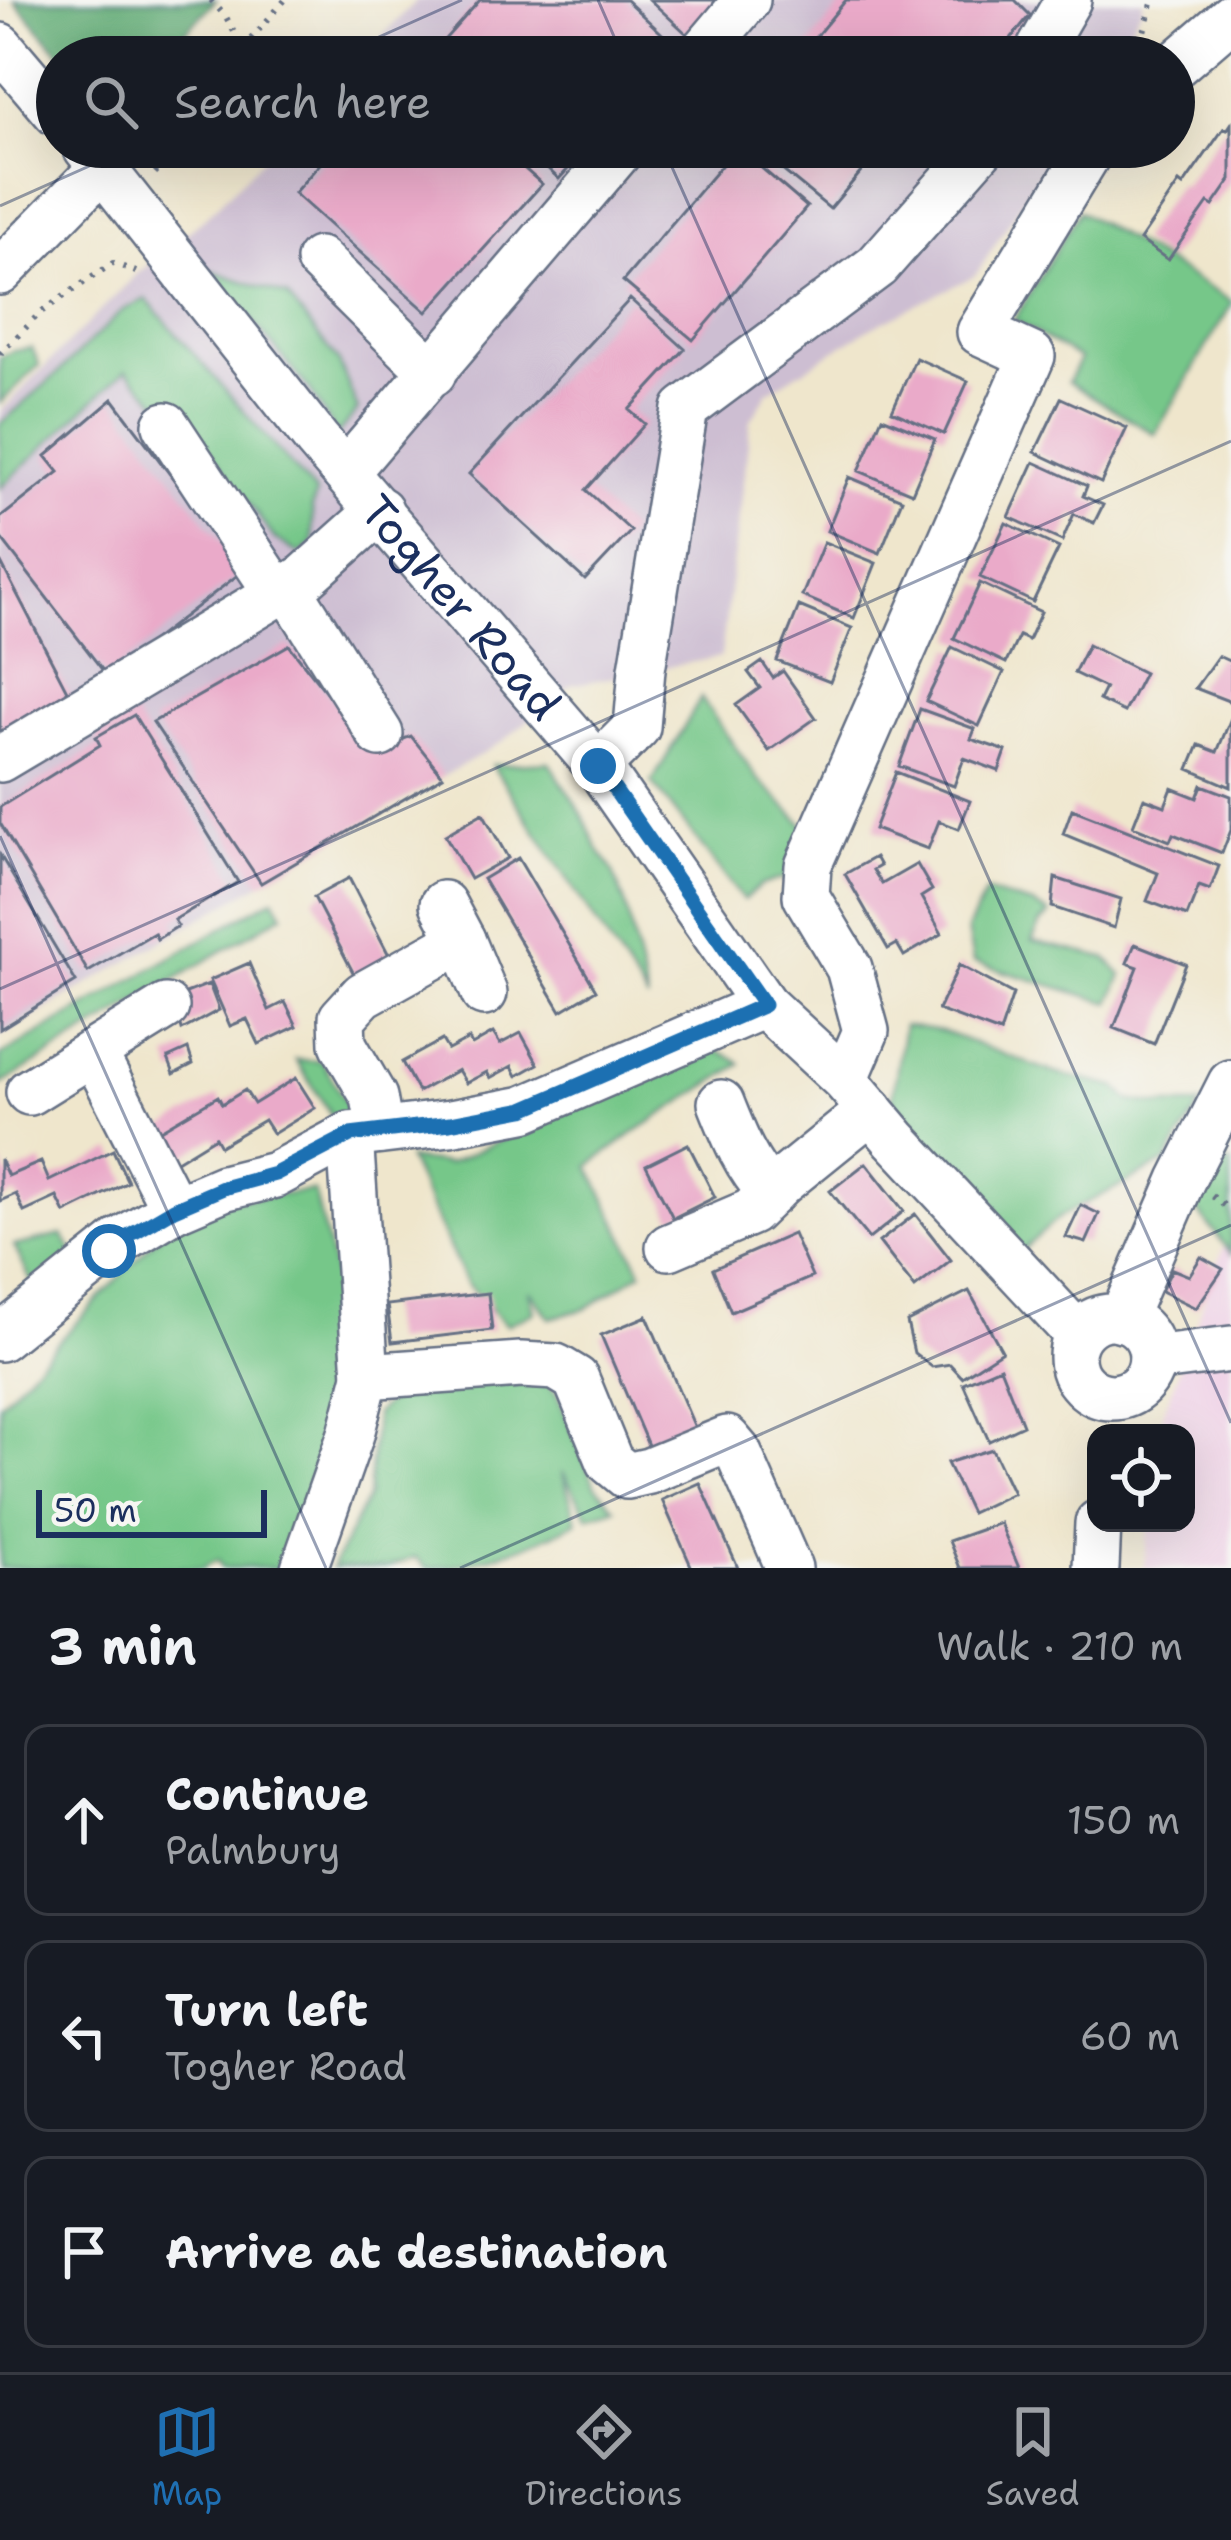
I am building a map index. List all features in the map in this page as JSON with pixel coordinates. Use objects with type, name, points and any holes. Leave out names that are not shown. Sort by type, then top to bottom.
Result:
[{"type":"street","points":[[717,36],[747,0]]},
{"type":"street","points":[[1047,36],[1068,0]]},
{"type":"street","points":[[1195,48],[1231,17]]},
{"type":"street","points":[[0,46],[36,88]]},
{"type":"street","points":[[0,272],[85,168]]},
{"type":"street","name":"Togher Road","points":[[103,168],[317,440],[598,766],[764,1005],[858,1095],[1078,1335]]},
{"type":"street","points":[[346,472],[605,168]]},
{"type":"street","points":[[598,766],[637,727],[685,409],[877,266],[963,168]]},
{"type":"street","points":[[669,1247],[751,1212],[858,1095],[866,1031],[849,968],[806,896],[808,866],[1032,356],[980,332],[1079,168]]},
{"type":"street","points":[[320,260],[433,373]]},
{"type":"street","points":[[166,425],[380,734]]},
{"type":"street","points":[[0,759],[305,577],[380,510]]},
{"type":"street","points":[[304,1568],[352,1434],[366,1376],[365,1133],[374,1097],[343,1044],[342,1018],[363,994],[452,922],[484,993]]},
{"type":"street","points":[[0,1337],[121,1240],[174,1209],[223,1188],[275,1174],[365,1133],[524,1109],[764,1005]]},
{"type":"street","points":[[28,1092],[166,1007]]},
{"type":"street","points":[[94,1053],[174,1209]]},
{"type":"street","points":[[1122,1318],[1182,1180],[1231,1083]]},
{"type":"street","points":[[721,1103],[739,1148],[771,1192]]},
{"type":"street","points":[[1122,1318],[1134,1324],[1150,1346],[1152,1359],[1142,1384],[1119,1397],[1104,1415],[1093,1393],[1075,1374],[1072,1348],[1078,1335],[1097,1320],[1122,1318]]},
{"type":"street","points":[[1152,1359],[1231,1349]]},
{"type":"street","points":[[366,1376],[556,1366],[576,1379],[610,1462],[627,1476],[727,1438],[738,1452],[789,1568]]},
{"type":"street","points":[[1096,1568],[1098,1532]]},
{"type":"path","points":[[211,0],[236,36]]},
{"type":"path","points":[[254,36],[285,0]]},
{"type":"path","points":[[1143,36],[1153,0]]},
{"type":"path","points":[[146,184],[160,168]]},
{"type":"path","points":[[0,354],[41,312],[112,263],[142,274]]},
{"type":"shaded area","points":[[417,0],[1143,0],[1125,36],[382,36]]},
{"type":"shaded area","points":[[254,168],[1043,168],[976,275],[872,327],[768,392],[751,420],[721,657],[571,685],[502,742],[0,1036],[0,412],[138,273],[207,216]]},
{"type":"shaded area","points":[[1228,1235],[1231,1568],[1144,1568],[1148,1532],[1195,1532],[1195,1424],[1159,1424]]},
{"type":"green space","points":[[14,0],[216,0],[182,36],[45,36]]},
{"type":"green space","points":[[1079,211],[1231,301],[1155,434],[1068,382],[1080,359],[1014,320]]},
{"type":"green space","points":[[210,270],[287,296],[339,362],[358,410],[337,435],[310,390]]},
{"type":"green space","points":[[146,299],[316,494],[313,543],[300,554],[275,539],[213,455],[126,370],[0,488],[0,424],[123,310]]},
{"type":"green space","points":[[32,348],[39,365],[0,403],[0,357]]},
{"type":"green space","points":[[701,698],[757,778],[810,831],[796,874],[761,885],[743,900],[652,782]]},
{"type":"green space","points":[[549,762],[612,870],[648,1001],[492,765]]},
{"type":"green space","points":[[986,892],[1050,914],[1032,941],[1106,958],[1122,975],[1110,1003],[973,962],[967,930]]},
{"type":"green space","points":[[274,898],[283,914],[0,1085],[0,1056]]},
{"type":"green space","points":[[904,1025],[941,1031],[1055,1073],[1116,1087],[1129,1100],[1200,1105],[1166,1162],[1061,1216],[1009,1262],[891,1107]]},
{"type":"green space","points":[[701,1044],[741,1064],[589,1166],[642,1272],[585,1309],[550,1318],[529,1290],[534,1312],[506,1325],[466,1283],[408,1159],[447,1164],[617,1088]]},
{"type":"green space","points":[[296,1060],[322,1061],[357,1122],[343,1133]]},
{"type":"green space","points":[[1231,1162],[1231,1253],[1189,1200],[1201,1174]]},
{"type":"green space","points":[[314,1191],[335,1275],[346,1389],[304,1568],[222,1568],[218,1560],[201,1568],[0,1568],[0,1403],[174,1220],[221,1201]]},
{"type":"green space","points":[[62,1235],[77,1258],[37,1293],[14,1246]]},
{"type":"green space","points":[[540,1376],[557,1394],[595,1485],[615,1508],[588,1516],[562,1471],[577,1521],[544,1538],[443,1567],[426,1568],[416,1557],[387,1568],[332,1568],[368,1496],[375,1414],[407,1384]]},
{"type":"building","points":[[480,0],[626,0],[664,36],[448,36]]},
{"type":"building","points":[[650,0],[721,0],[688,35]]},
{"type":"building","points":[[846,0],[1015,0],[1030,15],[1013,36],[816,36]]},
{"type":"building","points":[[1231,124],[1231,180],[1213,206],[1208,203],[1168,260],[1140,240],[1179,183],[1183,186]]},
{"type":"building","points":[[316,168],[524,168],[542,184],[427,312],[294,193]]},
{"type":"building","points":[[547,168],[569,168],[559,179]]},
{"type":"building","points":[[719,168],[762,168],[807,207],[693,340],[623,281]]},
{"type":"building","points":[[780,168],[864,168],[830,209]]},
{"type":"building","points":[[630,299],[685,349],[629,410],[645,424],[586,490],[631,531],[585,580],[469,474]]},
{"type":"building","points":[[916,358],[968,381],[944,434],[892,411]]},
{"type":"building","points":[[1061,398],[1127,428],[1101,483],[1035,452]]},
{"type":"building","points":[[113,399],[243,571],[107,676],[0,537],[0,518],[59,472],[46,456]]},
{"type":"building","points":[[882,417],[935,439],[912,493],[859,471]]},
{"type":"building","points":[[1034,462],[1087,486],[1083,496],[1103,505],[1094,523],[1074,514],[1062,541],[1009,517]]},
{"type":"building","points":[[849,477],[902,499],[880,553],[827,531]]},
{"type":"building","points":[[1006,523],[1059,548],[1033,602],[980,577]]},
{"type":"building","points":[[824,542],[876,563],[854,618],[802,596]]},
{"type":"building","points":[[0,561],[70,696],[0,733]]},
{"type":"building","points":[[980,583],[1041,612],[1028,640],[1019,636],[1006,663],[954,638]]},
{"type":"building","points":[[799,606],[852,628],[830,682],[777,661]]},
{"type":"building","points":[[289,645],[373,752],[411,736],[443,776],[261,883],[153,722]]},
{"type":"building","points":[[1088,645],[1144,673],[1124,712],[1099,700],[1105,688],[1074,673]]},
{"type":"building","points":[[952,647],[1004,672],[979,726],[926,701]]},
{"type":"building","points":[[1218,656],[1231,662],[1231,702],[1195,688]]},
{"type":"building","points":[[762,662],[773,678],[783,671],[816,718],[769,751],[736,705],[760,688],[748,672]]},
{"type":"building","points":[[920,709],[975,729],[971,739],[1006,751],[999,771],[964,758],[954,786],[899,766]]},
{"type":"building","points":[[134,715],[238,882],[174,920],[178,926],[157,939],[154,933],[88,972],[0,823],[0,807],[100,745],[96,737]]},
{"type":"building","points":[[1231,718],[1231,787],[1189,769],[1199,745],[1217,752]]},
{"type":"building","points":[[896,772],[970,801],[959,829],[939,821],[928,849],[874,829]]},
{"type":"building","points":[[1202,785],[1231,796],[1231,830],[1222,853],[1173,834],[1170,841],[1133,826],[1144,798],[1165,806],[1172,788],[1197,798]]},
{"type":"building","points":[[1072,809],[1219,866],[1210,890],[1199,886],[1187,916],[1147,901],[1158,873],[1063,834]]},
{"type":"building","points":[[483,813],[508,858],[470,879],[445,835]]},
{"type":"building","points":[[0,855],[76,982],[0,1029]]},
{"type":"building","points":[[875,857],[880,866],[873,870],[882,884],[917,864],[932,890],[921,897],[942,934],[904,956],[897,944],[888,949],[845,874]]},
{"type":"building","points":[[518,858],[596,990],[561,1011],[483,879]]},
{"type":"building","points":[[349,878],[391,959],[356,978],[314,897]]},
{"type":"building","points":[[1055,878],[1121,899],[1114,928],[1052,907]]},
{"type":"building","points":[[1135,944],[1186,964],[1154,1044],[1114,1028],[1138,967],[1127,963]]},
{"type":"building","points":[[249,963],[269,1010],[285,1002],[297,1026],[259,1044],[247,1019],[230,1026],[210,980]]},
{"type":"building","points":[[959,965],[1013,994],[1000,1033],[938,1010]]},
{"type":"building","points":[[209,984],[219,1010],[182,1030],[173,998]]},
{"type":"building","points":[[493,1033],[500,1044],[521,1033],[538,1064],[517,1076],[512,1066],[490,1078],[487,1072],[466,1083],[458,1070],[418,1092],[402,1062],[442,1040],[448,1050],[469,1039],[472,1045]]},
{"type":"building","points":[[188,1049],[193,1064],[174,1074],[168,1058]]},
{"type":"building","points":[[296,1078],[315,1108],[273,1134],[264,1120],[220,1146],[215,1137],[173,1163],[155,1133],[218,1096],[222,1104],[245,1090],[254,1104]]},
{"type":"building","points":[[688,1144],[715,1197],[673,1218],[646,1165]]},
{"type":"building","points":[[113,1150],[128,1182],[65,1213],[57,1197],[24,1212],[16,1194],[0,1201],[0,1159],[8,1176],[41,1162],[49,1181]]},
{"type":"building","points":[[866,1163],[904,1211],[869,1239],[830,1191]]},
{"type":"building","points":[[1081,1205],[1099,1214],[1086,1243],[1066,1237]]},
{"type":"building","points":[[915,1214],[951,1260],[915,1288],[879,1242]]},
{"type":"building","points":[[793,1234],[812,1277],[731,1312],[713,1269]]},
{"type":"building","points":[[1201,1257],[1223,1269],[1196,1308],[1161,1291],[1172,1269],[1189,1276]]},
{"type":"building","points":[[969,1291],[1002,1351],[962,1377],[950,1364],[932,1367],[914,1353],[907,1322]]},
{"type":"building","points":[[488,1293],[492,1330],[392,1342],[387,1305]]},
{"type":"building","points":[[647,1316],[696,1430],[650,1450],[601,1335]]},
{"type":"building","points":[[1000,1367],[1023,1425],[989,1441],[963,1383]]},
{"type":"building","points":[[992,1449],[1013,1493],[971,1513],[947,1463]]},
{"type":"building","points":[[700,1483],[738,1568],[692,1568],[662,1500]]},
{"type":"building","points":[[1000,1523],[1019,1568],[960,1568],[949,1541]]},
{"type":"route","points":[[109,1251],[174,1209],[223,1188],[275,1174],[350,1135],[524,1109],[764,1005],[598,766]]}]
